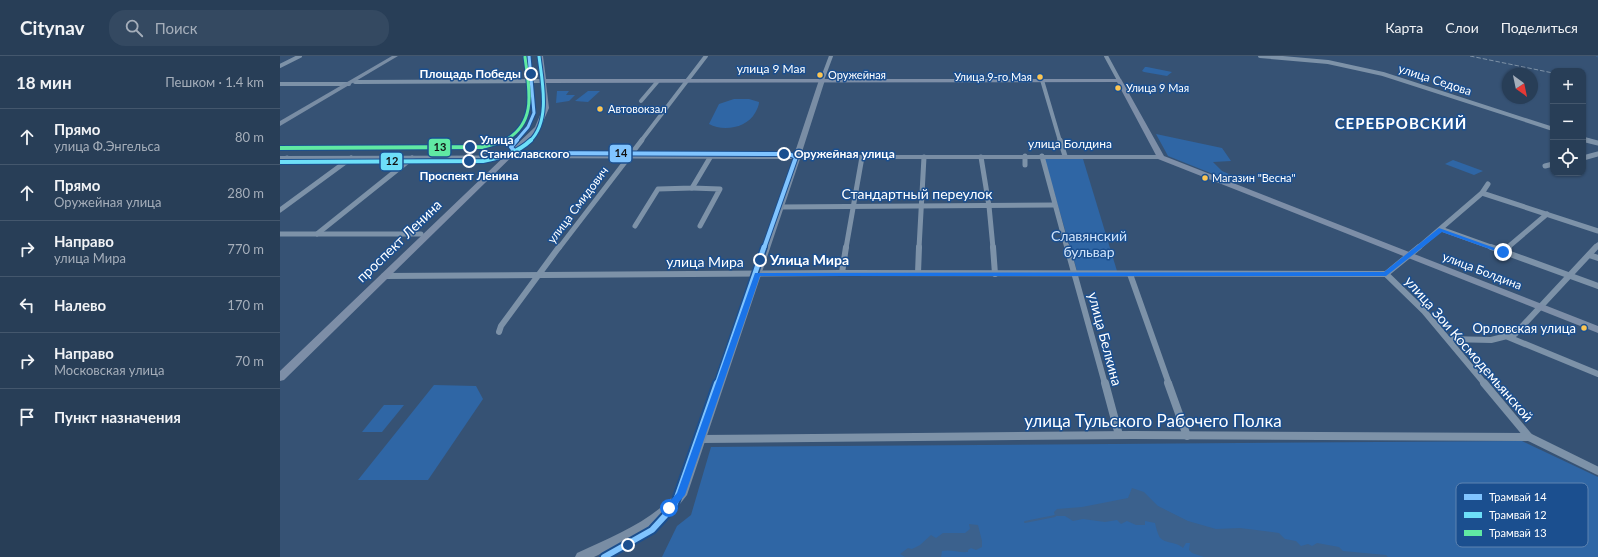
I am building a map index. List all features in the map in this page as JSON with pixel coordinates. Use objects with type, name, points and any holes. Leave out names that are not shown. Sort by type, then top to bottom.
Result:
[{"type":"main road","name":"проспект Ленина","points":[[280,377],[421,234],[538,128],[545,113],[546,103],[536,56]]},
{"type":"main road","name":"проспект Ленина","points":[[280,368],[381,276],[525,138],[538,121],[541,105],[542,82],[540,56]]},
{"type":"main road","name":"улица 9 Мая","points":[[542,82],[686,80],[1118,80]]},
{"type":"main road","points":[[1118,80],[1161,157]]},
{"type":"main road","name":"улица Болдина","points":[[1161,157],[1598,330]]},
{"type":"street","points":[[280,66],[300,56]]},
{"type":"street","points":[[352,83],[396,56]]},
{"type":"street","points":[[280,124],[400,56]]},
{"type":"street","name":"улица Смидович","points":[[499,332],[501,326],[538,275],[686,80],[706,56]]},
{"type":"street","points":[[582,557],[654,520],[681,495],[831,56]]},
{"type":"street","points":[[1106,56],[1118,80]]},
{"type":"street","name":"улица Седова","points":[[1260,56],[1328,62],[1383,74],[1550,128]]},
{"type":"street","points":[[1042,80],[1065,156]]},
{"type":"street","points":[[641,101],[658,81]]},
{"type":"street","points":[[280,84],[542,82]]},
{"type":"street","points":[[1586,140],[1598,144]]},
{"type":"street","points":[[1586,157],[1598,154]]},
{"type":"street","points":[[692,188],[711,156]]},
{"type":"street","points":[[1025,156],[1025,165]]},
{"type":"street","name":"улица Белкина","points":[[1042,156],[1054,205],[1119,435]]},
{"type":"street","points":[[280,162],[283,158],[506,157]]},
{"type":"street","name":"улица Болдина","points":[[506,157],[1161,157]]},
{"type":"street","points":[[842,274],[862,157]]},
{"type":"street","points":[[918,273],[920,206],[924,157]]},
{"type":"street","points":[[981,157],[995,274]]},
{"type":"street","points":[[280,210],[351,158]]},
{"type":"street","points":[[317,234],[412,158]]},
{"type":"street","points":[[1544,166],[1550,165]]},
{"type":"street","name":"улица Зои Космодемьянской","points":[[1488,184],[1482,193],[1441,230],[1386,274],[1399,285],[1449,340],[1529,437]]},
{"type":"street","points":[[635,226],[658,189],[720,189],[700,226]]},
{"type":"street","points":[[1482,193],[1598,232]]},
{"type":"street","name":"Стандартный переулок","points":[[780,206],[853,207],[1054,205]]},
{"type":"street","points":[[1503,252],[1546,214]]},
{"type":"street","points":[[1441,230],[1598,286]]},
{"type":"street","points":[[280,234],[421,234]]},
{"type":"street","points":[[1449,340],[1508,337],[1515,334],[1598,245]]},
{"type":"street","points":[[1589,256],[1598,258]]},
{"type":"street","name":"улица Мира","points":[[381,276],[918,273],[1386,274]]},
{"type":"street","points":[[1130,274],[1187,436]]},
{"type":"street","points":[[1508,337],[1598,374]]},
{"type":"street","name":"улица Тульского Рабочего Полка","points":[[700,439],[1119,435],[1529,437],[1598,471]]},
{"type":"green space","points":[[1145,67],[1172,72],[1167,76],[1144,72],[1142,71]]},
{"type":"green space","points":[[557,91],[569,91],[566,95],[575,95],[569,101],[556,103]]},
{"type":"green space","points":[[588,91],[600,91],[588,102],[575,101]]},
{"type":"green space","points":[[734,99],[749,99],[759,102],[759,105],[751,118],[741,125],[721,128],[709,124],[719,104]]},
{"type":"green space","points":[[1156,134],[1222,148],[1231,161],[1213,162],[1222,171],[1229,174],[1223,178],[1168,156]]},
{"type":"green space","name":"Славянский бульвар","points":[[1044,158],[1083,159],[1117,271],[1077,271]]},
{"type":"green space","points":[[1453,160],[1483,171],[1474,175],[1445,164]]},
{"type":"green space","points":[[434,385],[476,386],[483,399],[428,480],[358,480]]},
{"type":"green space","points":[[384,405],[404,405],[382,432],[362,432]]},
{"type":"green space","points":[[1522,441],[1598,477],[1598,557],[662,557],[677,526],[691,515],[711,447]]},
{"type":"shaded area","points":[[1132,488],[1144,492],[1158,506],[1188,521],[1216,529],[1240,528],[1279,533],[1285,539],[1296,541],[1301,546],[1308,544],[1312,546],[1317,543],[1339,547],[1343,551],[1386,555],[1388,557],[1204,557],[1192,553],[1189,550],[1190,543],[1186,543],[1183,548],[1177,544],[1161,539],[1155,523],[1145,521],[1145,525],[1136,525],[1127,521],[1121,524],[1117,520],[1105,522],[1083,519],[1073,521],[1065,516],[1055,516],[1054,512],[1057,509],[1082,507],[1128,498]]},
{"type":"shaded area","points":[[969,524],[978,525],[982,547],[976,550],[971,548],[968,552],[949,550],[942,551],[941,557],[905,557],[900,554],[908,548],[912,549],[920,545],[931,535],[936,538],[943,533],[965,533],[970,529]]},
{"type":"waterway","points":[[1025,522],[1055,516]]},
{"type":"tram line","name":"14","points":[[529,56],[534,113],[528,127],[511,147],[516,153],[789,154],[796,157],[674,506],[652,530],[634,542],[604,557]]},
{"type":"tram line","name":"12","points":[[280,162],[483,161],[505,156],[522,148],[533,138],[540,125],[543,111],[543,94],[539,56]]},
{"type":"tram line","name":"13","points":[[280,148],[482,147],[500,143],[514,136],[522,127],[527,116],[529,88],[525,57]]},
{"type":"tram line","points":[[483,153],[527,153]]},
{"type":"railway","points":[[1470,56],[1550,72]]},
{"type":"place","name":"Площадь Победы","points":[[531,74]]},
{"type":"place","name":"Оружейная","points":[[820,75]]},
{"type":"place","name":"Улица 9-го Мая","points":[[1040,77]]},
{"type":"place","name":"Улица 9 Мая","points":[[1118,88]]},
{"type":"place","name":"Автовокзал","points":[[600,109]]},
{"type":"place","name":"Улица Станиславского","points":[[470,147]]},
{"type":"place","name":"Оружейная улица","points":[[784,154]]},
{"type":"place","name":"Проспект Ленина","points":[[469,161]]},
{"type":"place","name":"Магазин \"Весна\"","points":[[1205,178]]},
{"type":"place","name":"Улица Мира","points":[[760,260]]},
{"type":"place","name":"Орловская улица","points":[[1584,328]]},
{"type":"district","name":"СЕРЕБРОВСКИЙ","points":[[1401,124]]},
{"type":"route","points":[[669,508],[681,495],[757,274],[1386,274],[1441,230],[1503,252]]}]
